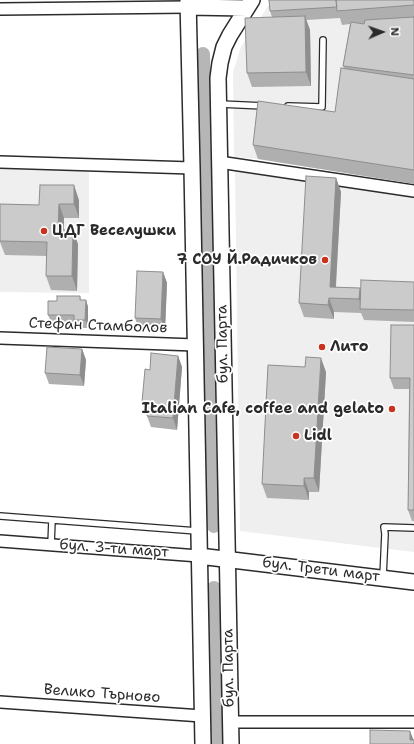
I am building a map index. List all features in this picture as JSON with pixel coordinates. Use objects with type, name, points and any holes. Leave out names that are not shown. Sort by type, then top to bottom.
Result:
[{"type":"main road","points":[[188,3],[249,4]]},
{"type":"main road","name":"бул. Парта","points":[[188,3],[203,744]]},
{"type":"main road","name":"бул. Парта","points":[[231,744],[218,78],[224,47],[249,4]]},
{"type":"main road","name":"бул. 3-ти март","points":[[199,556],[227,559]]},
{"type":"main road","name":"бул. Трети март","points":[[227,559],[414,582]]},
{"type":"street","points":[[4,6],[188,3]]},
{"type":"street","points":[[0,162],[192,168]]},
{"type":"street","points":[[219,162],[414,191]]},
{"type":"street","name":"Стефан Стамболов","points":[[0,338],[195,345]]},
{"type":"street","name":"бул. 3-ти март","points":[[0,541],[199,556]]},
{"type":"street","name":"Велико Търново","points":[[0,702],[202,716]]},
{"type":"street","points":[[231,722],[414,722]]},
{"type":"lane","points":[[285,106],[322,107],[323,40]]},
{"type":"lane","points":[[218,104],[270,106]]},
{"type":"lane","points":[[0,516],[199,531]]},
{"type":"lane","points":[[51,545],[52,520]]},
{"type":"lane","points":[[382,578],[385,534],[384,527],[414,528]]},
{"type":"shaded area","points":[[272,0],[414,0],[414,184],[258,159],[234,157],[233,72],[241,47]]},
{"type":"shaded area","name":"ЦДГ Веселушки","points":[[0,169],[89,170],[89,293],[0,292]]},
{"type":"shaded area","points":[[235,170],[414,197],[414,552],[240,531]]},
{"type":"building","points":[[269,0],[336,0],[337,7],[270,11]]},
{"type":"building","points":[[336,0],[414,0],[414,5],[337,11]]},
{"type":"building","points":[[305,16],[306,72],[247,73],[245,18]]},
{"type":"building","points":[[414,17],[414,75],[343,66],[351,22],[364,24],[365,20]]},
{"type":"building","points":[[341,68],[414,79],[414,170],[253,145],[258,101],[335,112]]},
{"type":"building","points":[[306,176],[336,178],[330,287],[360,288],[359,299],[329,298],[328,305],[299,303]]},
{"type":"building","points":[[40,185],[74,185],[74,204],[59,204],[58,230],[73,230],[72,276],[46,276],[47,242],[0,241],[0,204],[39,205]]},
{"type":"building","points":[[137,271],[163,272],[161,319],[135,318]]},
{"type":"building","points":[[361,280],[414,282],[414,310],[360,309]]},
{"type":"building","points":[[57,296],[80,296],[80,300],[86,300],[85,320],[74,320],[74,315],[48,315],[48,301],[57,301]]},
{"type":"building","points":[[391,325],[414,325],[414,510],[408,510],[410,378],[390,378]]},
{"type":"building","points":[[47,347],[82,349],[80,375],[45,373]]},
{"type":"building","points":[[151,353],[178,356],[173,418],[147,416],[148,402],[142,402],[145,369],[150,370]]},
{"type":"building","name":"Lidl","points":[[306,357],[321,358],[314,478],[304,478],[304,486],[262,484],[268,365],[305,367]]},
{"type":"building","points":[[370,730],[410,731],[410,740],[414,740],[414,744],[370,744]]},
{"type":"waterway","points":[[203,54],[214,526]]},
{"type":"waterway","points":[[214,588],[217,744]]},
{"type":"place","name":"ЦДГ Веселушки","points":[[44,231]]},
{"type":"place","name":"7 СОУ Й.Радичков","points":[[325,260]]},
{"type":"place","name":"Лито","points":[[322,347]]},
{"type":"place","name":"Italian Cafe, coffee and gelato","points":[[392,409]]},
{"type":"place","name":"Lidl","points":[[296,436]]}]
